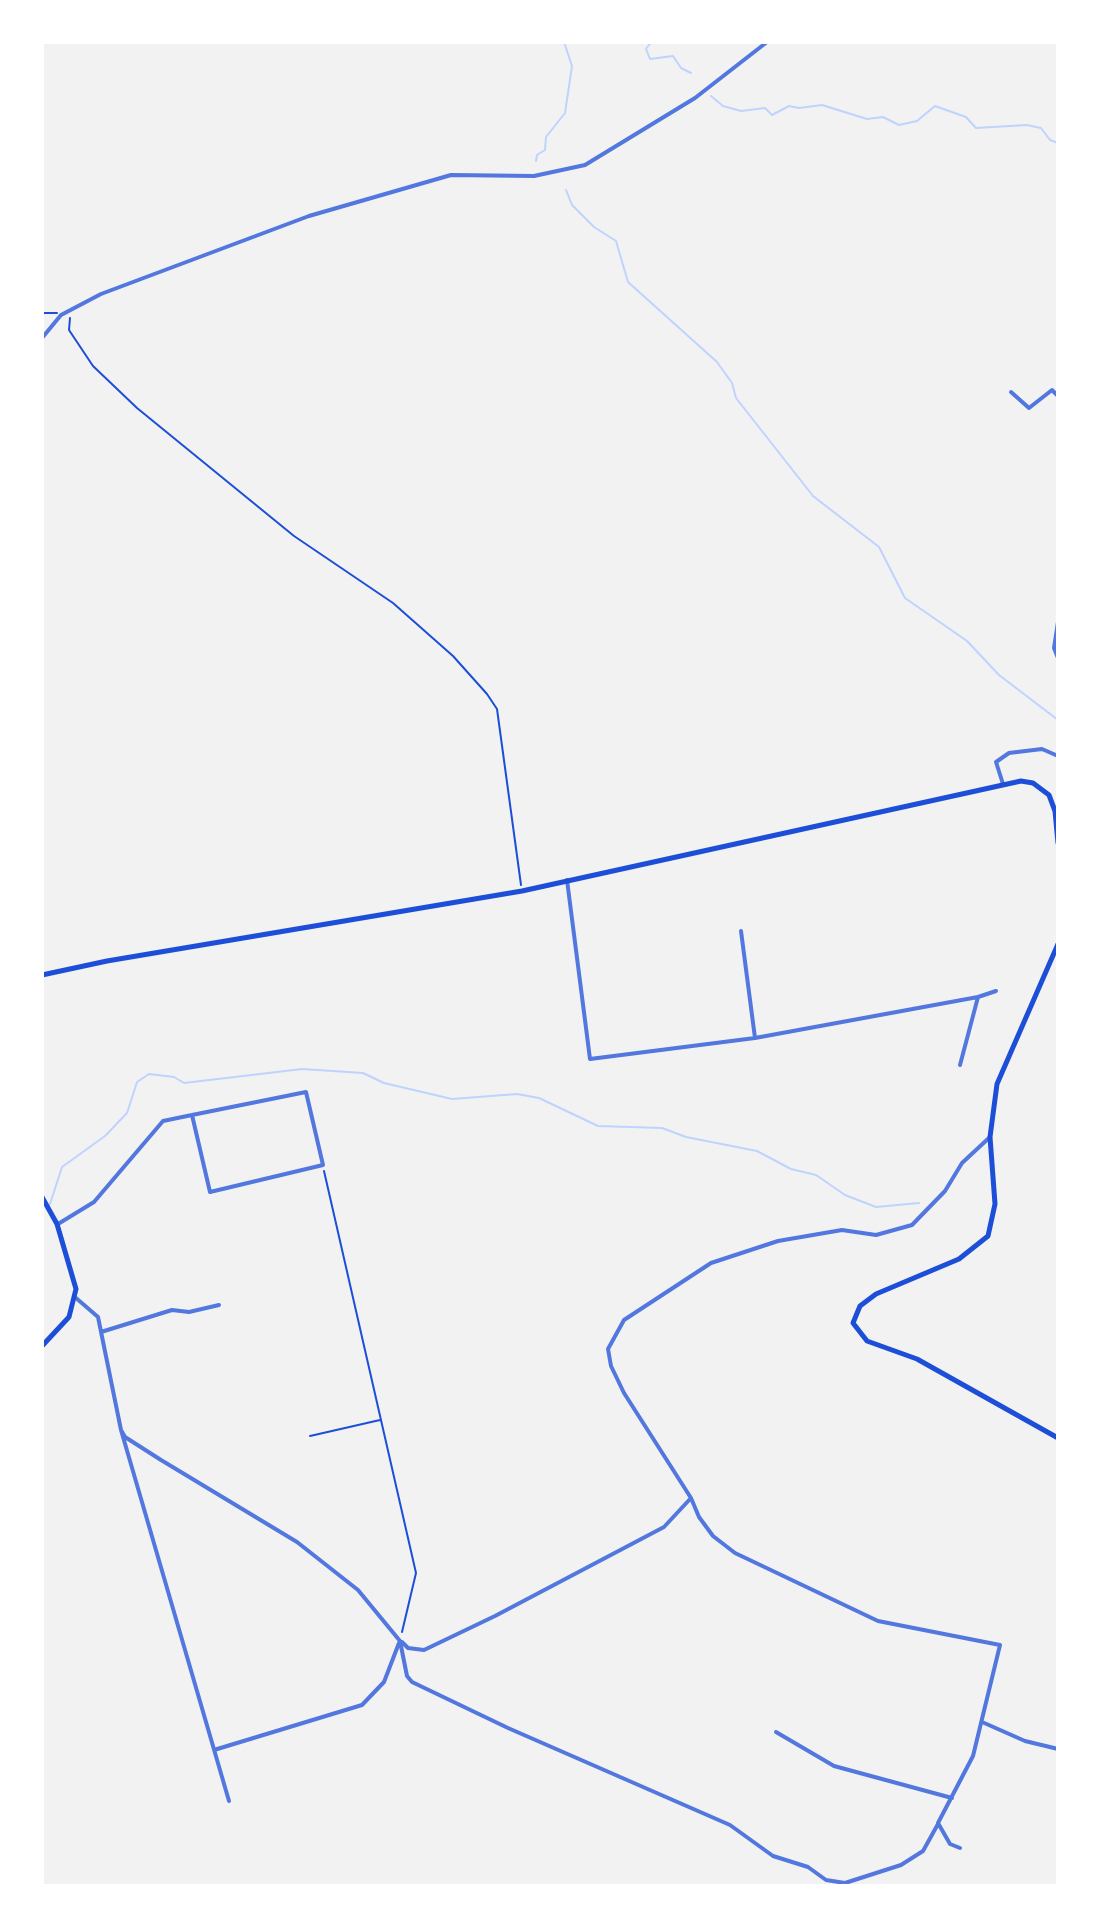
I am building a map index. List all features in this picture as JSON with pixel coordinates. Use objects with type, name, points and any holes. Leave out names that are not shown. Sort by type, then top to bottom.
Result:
[{"type":"main road","points":[[42,975],[107,961],[522,891],[1021,781],[1044,789],[1053,802],[1058,843]]},
{"type":"main road","points":[[1058,944],[1003,1064],[992,1104],[990,1137],[995,1204],[988,1236],[959,1259],[876,1294],[860,1306],[853,1323],[867,1341],[917,1359],[1058,1438]]},
{"type":"main road","points":[[42,1346],[69,1317],[76,1298],[75,1278],[57,1224],[44,1199]]},
{"type":"street","points":[[42,338],[61,315],[101,294],[231,243],[432,179],[451,175],[534,176],[585,165],[695,98],[767,42]]},
{"type":"street","points":[[1011,392],[1029,408],[1052,390],[1058,396]]},
{"type":"street","points":[[1058,622],[1054,648],[1058,658]]},
{"type":"street","points":[[1003,784],[996,762],[1009,753],[1042,749],[1058,756]]},
{"type":"street","points":[[567,880],[590,1059],[755,1038],[978,997],[996,991]]},
{"type":"street","points":[[741,931],[755,1038]]},
{"type":"street","points":[[960,1065],[978,997]]},
{"type":"street","points":[[57,1224],[94,1202],[163,1121],[192,1115],[306,1092],[323,1165],[210,1192],[192,1115]]},
{"type":"street","points":[[400,1641],[407,1676],[412,1682],[508,1728],[730,1825],[773,1856],[808,1867],[826,1880],[845,1883],[901,1865],[923,1851],[973,1756],[1000,1645],[878,1621],[770,1572],[713,1536],[624,1393],[611,1366],[608,1349],[624,1320],[711,1263],[741,1251],[842,1230],[876,1235],[912,1225],[945,1191],[962,1163],[990,1137]]},
{"type":"street","points":[[76,1298],[98,1317],[121,1430],[229,1801]]},
{"type":"street","points":[[101,1332],[172,1310],[189,1312],[219,1305]]},
{"type":"street","points":[[121,1430],[125,1437],[161,1460],[297,1542],[358,1590],[408,1648],[424,1650],[664,1527],[691,1498]]},
{"type":"street","points":[[214,1750],[362,1705],[384,1682],[400,1641]]},
{"type":"street","points":[[982,1722],[1025,1741],[1058,1749]]},
{"type":"street","points":[[776,1732],[834,1766],[952,1798]]},
{"type":"street","points":[[938,1823],[950,1844],[960,1848]]},
{"type":"path","points":[[77,307],[70,315],[69,330],[93,366],[137,408],[294,536],[393,603],[453,656],[487,694],[497,709],[522,891]]},
{"type":"path","points":[[42,313],[51,311],[61,315]]},
{"type":"path","points":[[323,1165],[416,1573],[400,1641]]},
{"type":"path","points":[[310,1436],[381,1420]]},
{"type":"waterway","points":[[536,161],[537,155],[545,150],[546,137],[565,113],[572,66],[564,42]]},
{"type":"waterway","points":[[651,42],[646,49],[650,59],[673,56],[681,68],[691,73]]},
{"type":"waterway","points":[[711,96],[723,106],[741,111],[765,108],[772,115],[789,106],[822,105],[867,119],[883,117],[899,125],[917,121],[935,106],[966,117],[976,128],[1027,125],[1041,128],[1050,140],[1058,143]]},
{"type":"waterway","points":[[566,190],[572,205],[594,227],[616,241],[628,282],[717,362],[732,383],[736,398],[813,496],[879,547],[905,598],[967,641],[999,675],[1058,720]]},
{"type":"waterway","points":[[50,1204],[62,1167],[105,1136],[127,1113],[137,1082],[149,1074],[174,1077],[184,1083],[302,1069],[363,1073],[384,1083],[452,1099],[517,1094],[539,1098],[598,1126],[662,1128],[686,1137],[757,1151],[791,1169],[816,1175],[845,1195],[876,1207],[919,1203]]}]
